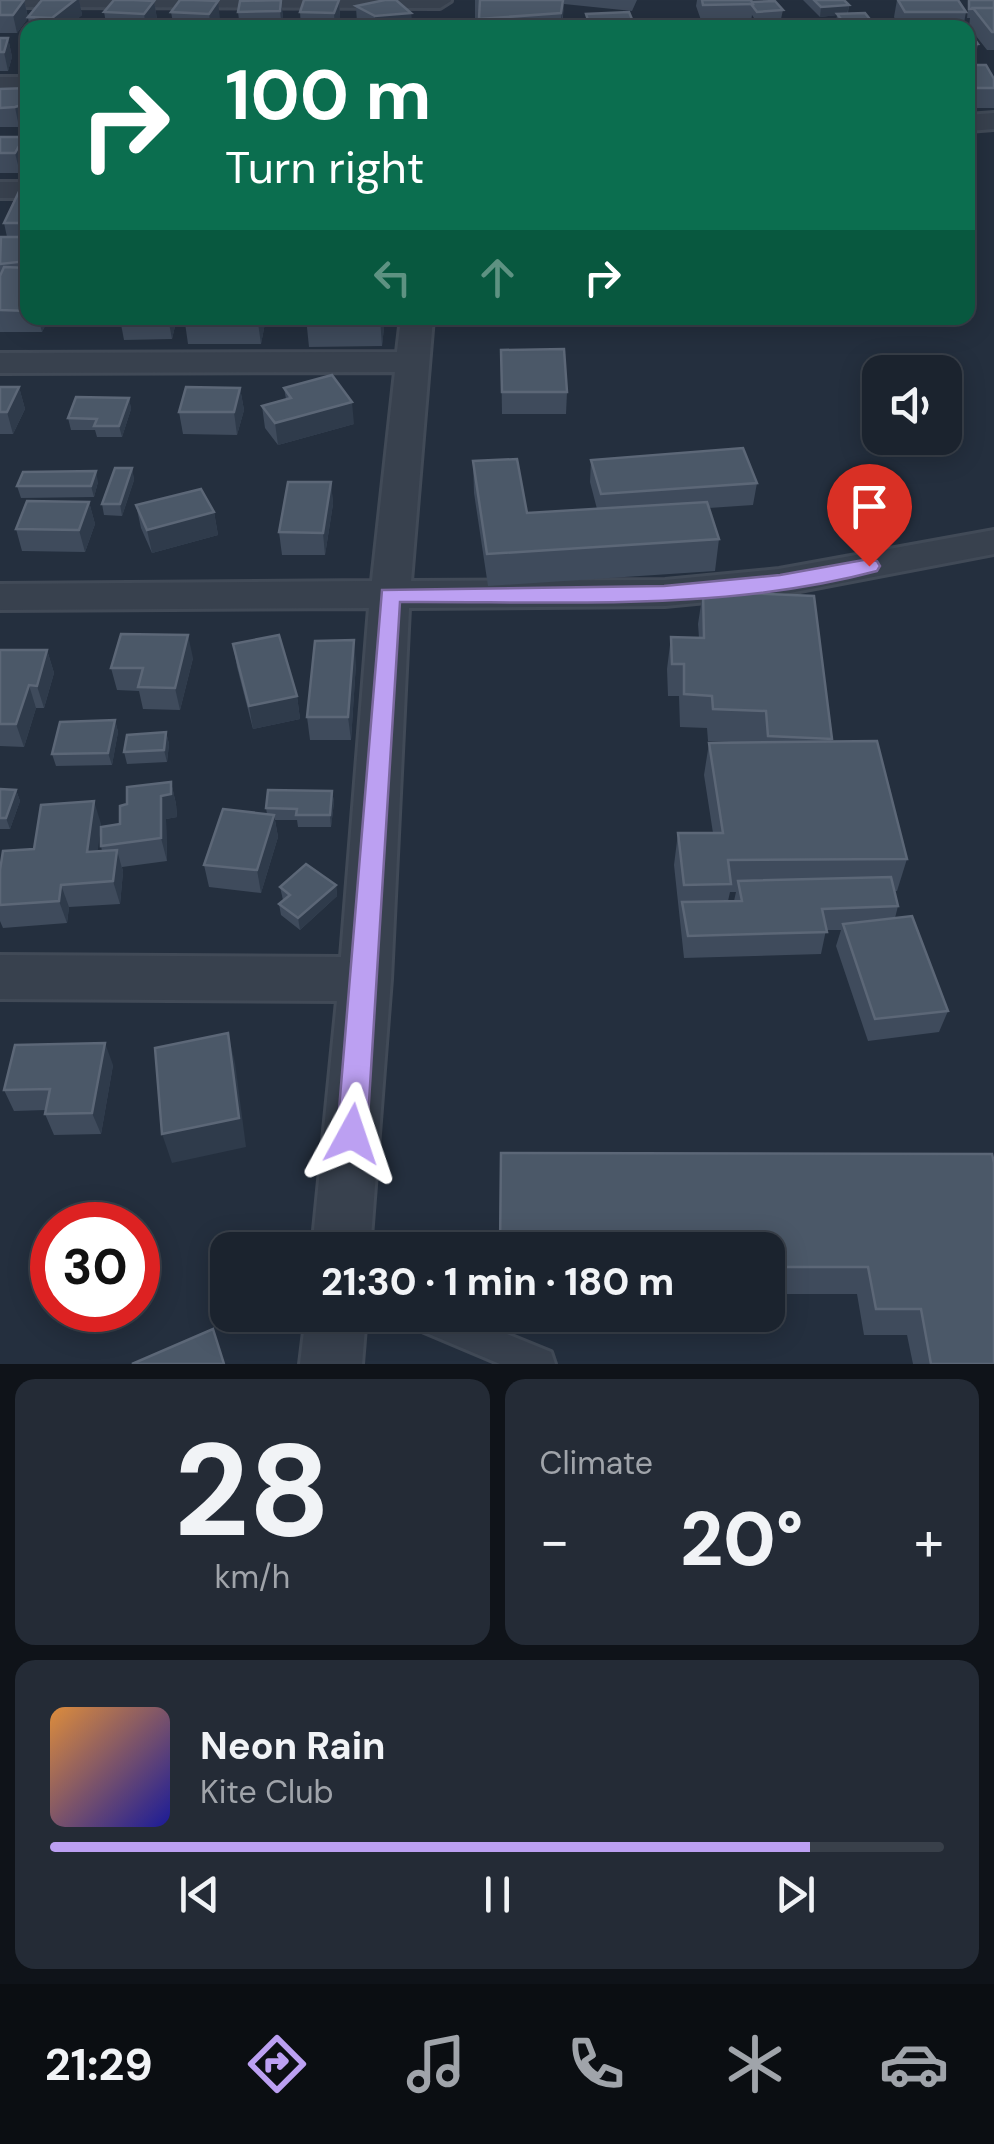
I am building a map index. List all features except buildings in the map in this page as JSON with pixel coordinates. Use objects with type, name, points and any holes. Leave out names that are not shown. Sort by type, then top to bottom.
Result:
[{"type":"street","points":[[0,0],[440,1]]},
{"type":"street","points":[[0,363],[416,340],[390,595],[365,979],[344,1232]]},
{"type":"street","points":[[0,597],[664,593],[780,582],[994,542]]},
{"type":"street","points":[[0,977],[365,979]]},
{"type":"street","points":[[331,1364],[334,1332]]},
{"type":"lane","points":[[462,1332],[539,1364]]},
{"type":"route","points":[[352,1134],[390,595],[664,593],[780,582],[869,566]]}]
